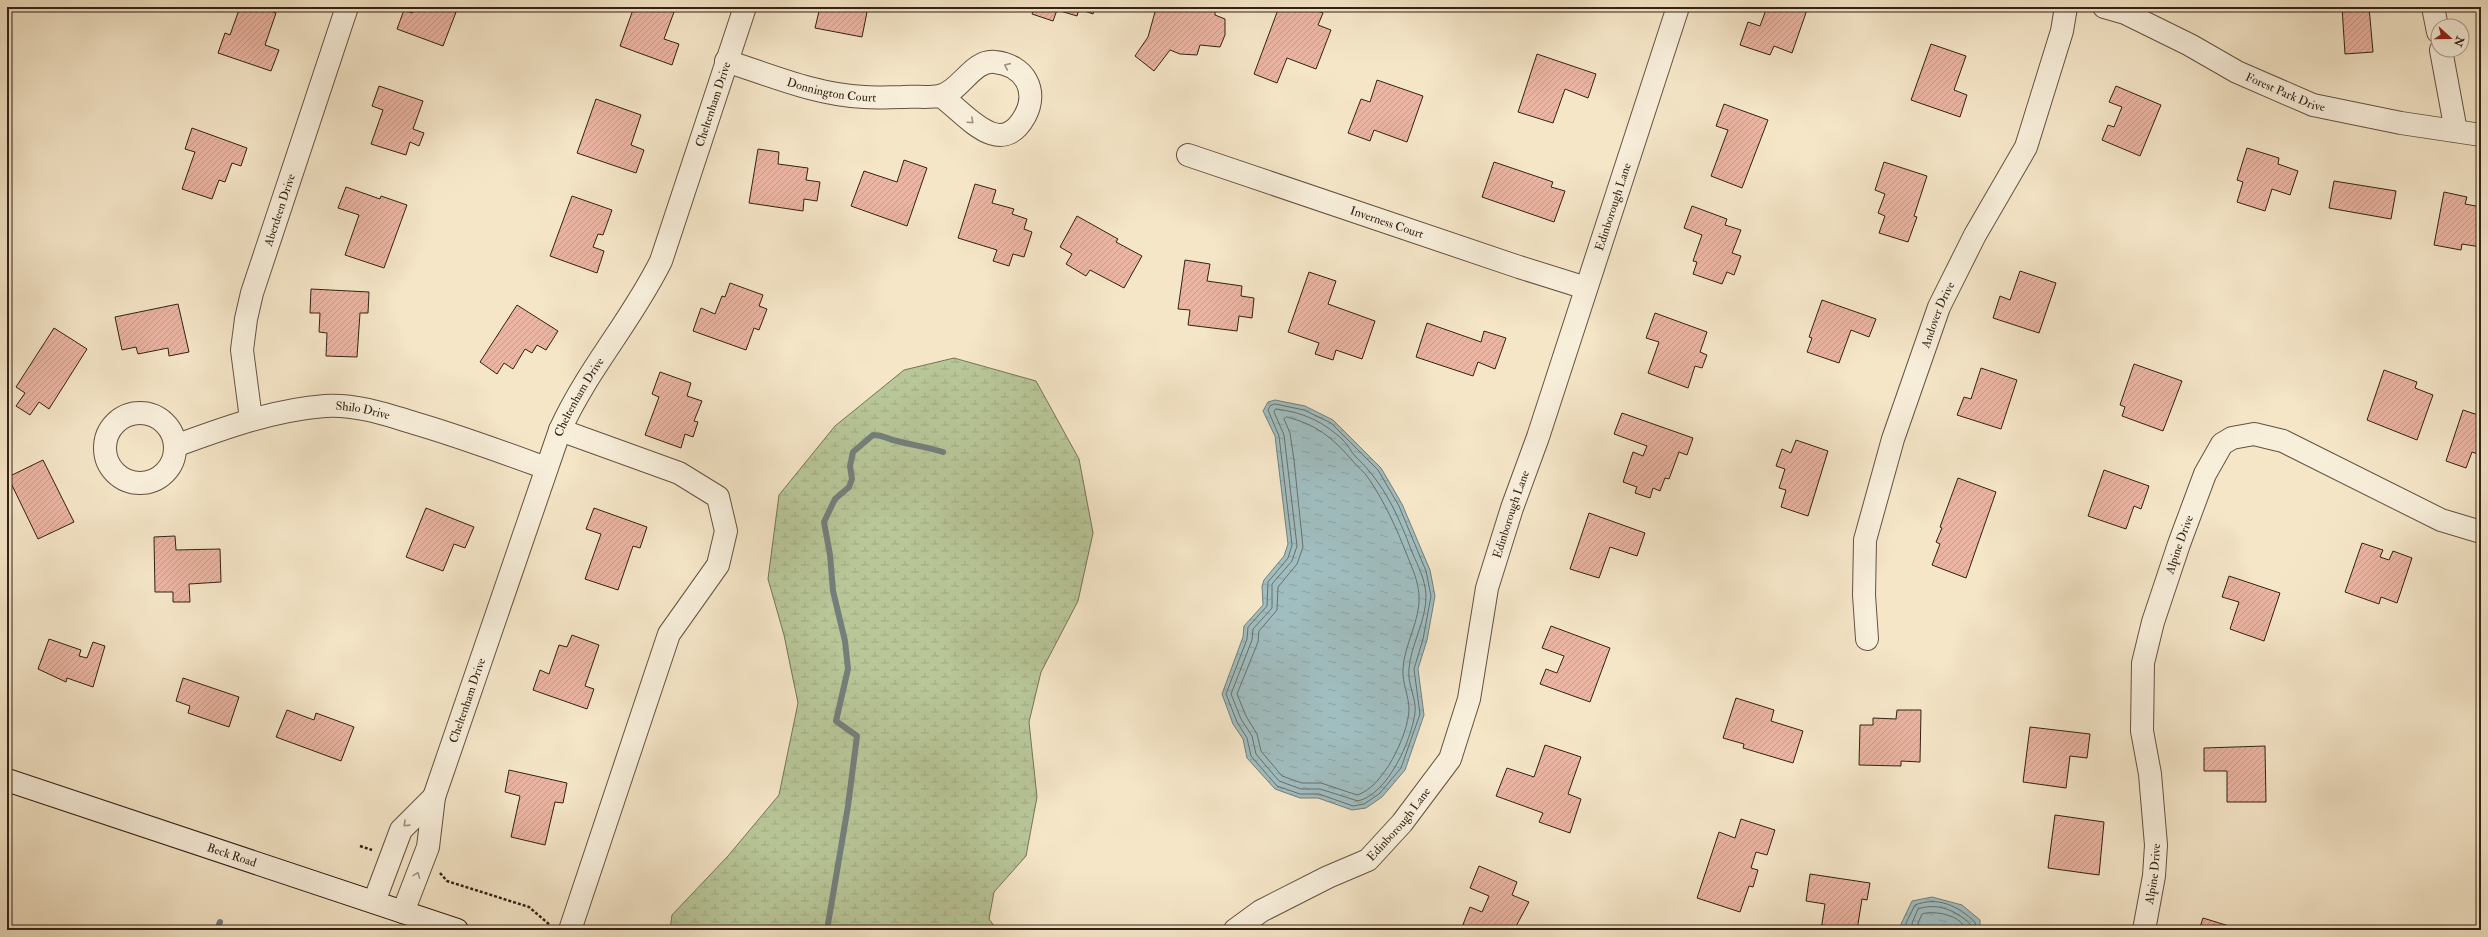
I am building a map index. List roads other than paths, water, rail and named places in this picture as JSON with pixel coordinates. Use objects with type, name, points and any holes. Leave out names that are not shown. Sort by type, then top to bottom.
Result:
[{"type":"street","name":"Aberdeen Drive","points":[[251,419],[242,350],[246,319],[252,293],[347,7]]},
{"type":"street","name":"Cheltenham Drive","points":[[403,912],[428,847],[434,797],[560,430],[580,393],[647,289],[661,261],[745,7]]},
{"type":"street","name":"Edinborough Lane","points":[[1235,930],[1261,911],[1328,877],[1368,860],[1402,824],[1450,759],[1469,699],[1487,588],[1512,508],[1538,437],[1678,7]]},
{"type":"street","name":"Andover Drive","points":[[1866,639],[1864,595],[1865,540],[1893,439],[1939,307],[1975,235],[2026,147],[2062,31],[2066,7]]},
{"type":"street","name":"Forest Park Drive","points":[[2104,7],[2125,13],[2190,45],[2237,72],[2313,105],[2401,123],[2481,135]]},
{"type":"street","points":[[2433,7],[2435,18]]},
{"type":"street","points":[[2442,58],[2456,131]]},
{"type":"street","name":"Donnington Court","points":[[726,61],[799,85],[842,94],[863,97],[941,96]]},
{"type":"street","name":"Inverness Court","points":[[1188,155],[1519,267],[1586,288]]},
{"type":"street","name":"Shilo Drive","points":[[175,446],[251,419],[325,406],[372,410],[546,468]]},
{"type":"street","points":[[560,430],[679,473],[718,497],[726,531],[718,565],[669,634],[560,927]]},
{"type":"street","name":"Alpine Drive","points":[[2144,930],[2154,876],[2156,845],[2150,774],[2142,731],[2142,663],[2153,622],[2179,544],[2205,474],[2222,444],[2232,438],[2254,434],[2283,441],[2441,520],[2481,532]]},
{"type":"street","name":"Beck Road","points":[[7,780],[457,930]]},
{"type":"street","name":"Cheltenham Drive","points":[[374,902],[401,830],[434,797]]},
{"type":"water","points":[[1275,400],[1305,406],[1333,420],[1381,468],[1402,504],[1430,570],[1435,596],[1427,640],[1418,669],[1424,715],[1405,770],[1382,797],[1366,808],[1352,810],[1318,798],[1300,798],[1275,789],[1247,758],[1243,739],[1233,724],[1222,694],[1243,637],[1244,626],[1263,605],[1262,586],[1264,580],[1284,556],[1288,544],[1275,436],[1263,411],[1268,402]]},
{"type":"water","points":[[1932,897],[1962,905],[1980,920],[1980,930],[1905,930],[1901,924],[1912,901]]},
{"type":"waterway","points":[[827,930],[848,806],[857,736],[836,721],[848,669],[845,641],[833,591],[830,555],[824,522],[835,499],[849,487],[852,479],[850,466],[853,452],[873,435],[943,452]]},
{"type":"waterway","points":[[217,930],[220,922]]}]
